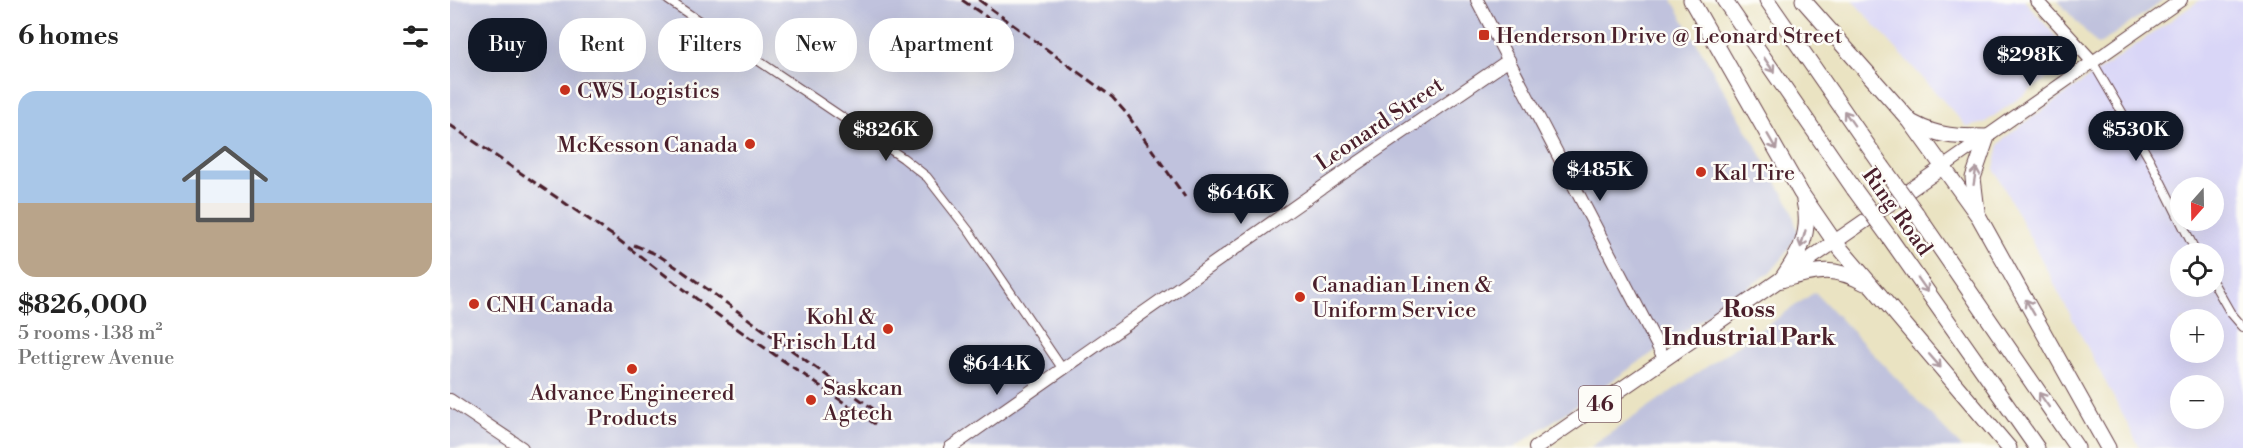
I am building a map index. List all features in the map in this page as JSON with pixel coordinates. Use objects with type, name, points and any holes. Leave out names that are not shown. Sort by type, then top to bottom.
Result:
[{"type":"highway","points":[[1691,0],[1802,193],[1834,241],[2009,448]]},
{"type":"highway","name":"Ring Road","points":[[1724,0],[2037,448]]},
{"type":"highway","name":"Ring Road","points":[[1767,0],[2078,448]]},
{"type":"highway","points":[[1803,0],[1910,121],[1979,217],[2108,448]]},
{"type":"highway","points":[[1910,121],[1930,132],[1944,136],[1987,137],[1973,178],[1979,217]]},
{"type":"highway","points":[[1781,280],[1798,255],[1806,228],[1807,216],[1802,193]]},
{"type":"highway","points":[[1781,280],[1814,272],[1831,271],[1848,274],[1870,285]]},
{"type":"main road","name":"46","points":[[1536,448],[1943,167]]},
{"type":"street","points":[[668,0],[903,158],[927,177],[969,231],[1062,368]]},
{"type":"street","points":[[1477,0],[1664,358]]},
{"type":"street","points":[[2036,0],[2092,61],[2150,160],[2192,243]]},
{"type":"street","points":[[1943,167],[2181,0]]},
{"type":"street","name":"Leonard Street","points":[[950,448],[1327,183],[1509,60]]},
{"type":"street","points":[[2221,297],[2243,327]]},
{"type":"street","points":[[450,400],[522,448]]},
{"type":"shaded area","points":[[450,0],[1672,0],[1790,205],[1798,233],[1781,260],[1769,273],[1514,448],[450,448]]},
{"type":"shaded area","points":[[1852,0],[2024,0],[2070,53],[2066,65],[1984,123],[1967,127]]},
{"type":"shaded area","points":[[2057,0],[2164,0],[2098,45]]},
{"type":"shaded area","points":[[2200,0],[2243,0],[2243,448],[2140,448],[1994,169],[1999,144],[2013,131]]},
{"type":"shaded area","points":[[1815,292],[1962,448],[1589,448]]},
{"type":"railway","points":[[962,0],[988,18]]},
{"type":"railway","points":[[979,0],[1112,97],[1127,114],[1185,197]]},
{"type":"railway","points":[[450,125],[612,235],[726,321],[875,424]]},
{"type":"railway","points":[[634,245],[658,255],[682,271],[876,411]]},
{"type":"place","name":"Henderson Drive @ Leonard Street","points":[[1484,35]]},
{"type":"place","name":"CWS Logistics","points":[[565,90]]},
{"type":"place","name":"McKesson Canada","points":[[750,144]]},
{"type":"place","name":"Kal Tire","points":[[1701,172]]},
{"type":"place","name":"Canadian Linen & Uniform Service","points":[[1300,297]]},
{"type":"place","name":"CNH Canada","points":[[474,304]]},
{"type":"place","name":"Kohl & Frisch Ltd","points":[[888,329]]},
{"type":"place","name":"Advance Engineered Products","points":[[632,369]]},
{"type":"place","name":"Saskcan Agtech","points":[[811,400]]},
{"type":"district","name":"Ross Industrial Park","points":[[1749,323]]}]
